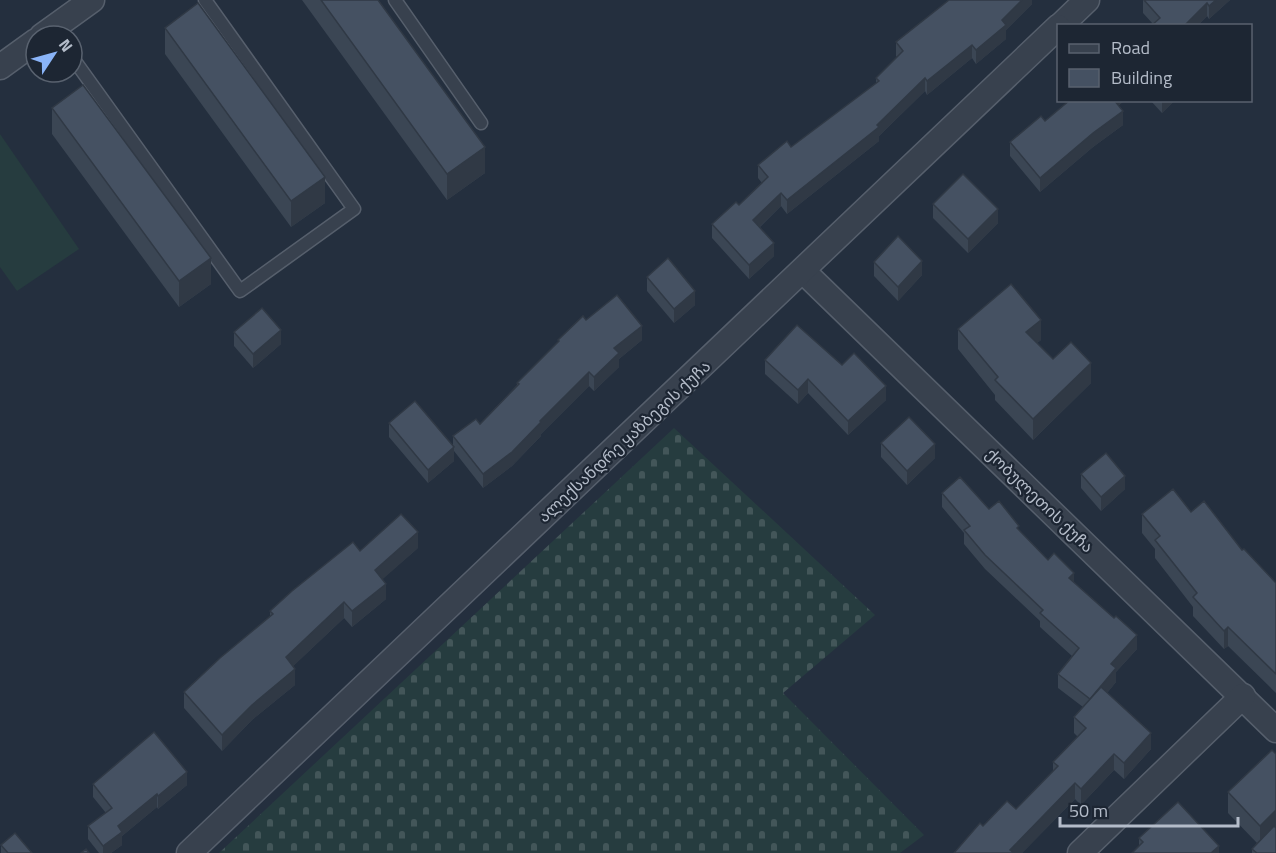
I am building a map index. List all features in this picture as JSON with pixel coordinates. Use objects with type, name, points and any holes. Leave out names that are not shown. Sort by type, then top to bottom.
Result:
[{"type":"street","points":[[61,24],[92,0]]},
{"type":"street","name":"ალექსანდრე ყაზბეგის ქუჩა","points":[[1061,24],[1087,0]]},
{"type":"street","name":"ალექსანდრე ყაზბეგის ქუჩა","points":[[189,853],[1057,28]]},
{"type":"street","points":[[0,67],[24,51]]},
{"type":"street","name":"ქობულეთის ქუჩა","points":[[803,271],[1276,730]]},
{"type":"street","points":[[1080,853],[1243,696]]},
{"type":"lane","points":[[84,74],[240,291],[354,209],[205,0]]},
{"type":"lane","points":[[395,0],[481,123]]},
{"type":"green space","points":[[0,134],[79,249],[17,291],[0,267]]},
{"type":"green space","points":[[674,428],[875,615],[783,693],[924,835],[900,853],[219,853]]},
{"type":"building","points":[[321,0],[378,0],[485,147],[447,174]]},
{"type":"building","points":[[949,0],[1022,0],[1002,20],[1006,25],[976,50],[972,45],[927,81],[925,78],[877,125],[879,127],[787,200],[781,193],[753,220],[774,243],[749,265],[712,224],[736,202],[739,205],[768,177],[758,165],[787,141],[791,147],[879,81],[876,78],[903,51],[896,42]]},
{"type":"building","points":[[1144,0],[1216,0],[1209,6],[1207,3],[1186,24],[1153,24],[1160,18]]},
{"type":"building","points":[[198,3],[325,177],[291,201],[165,28]]},
{"type":"building","points":[[83,85],[211,258],[179,281],[52,108]]},
{"type":"building","points":[[1068,102],[1116,102],[1123,111],[1040,178],[1010,142],[1041,116],[1045,121]]},
{"type":"building","points":[[963,174],[998,209],[968,239],[933,204]]},
{"type":"building","points":[[898,236],[922,261],[898,287],[874,262]]},
{"type":"building","points":[[668,258],[695,291],[674,309],[647,277]]},
{"type":"building","points":[[1011,284],[1041,320],[1026,332],[1053,359],[1071,342],[1091,363],[1033,419],[995,380],[998,377],[958,329]]},
{"type":"building","points":[[617,295],[642,326],[614,348],[619,353],[594,377],[589,372],[512,452],[483,474],[453,436],[476,419],[480,424],[583,316],[586,320]]},
{"type":"building","points":[[262,308],[281,330],[253,354],[234,332]]},
{"type":"building","points":[[797,325],[842,365],[854,353],[886,386],[848,421],[808,379],[798,390],[765,360]]},
{"type":"building","points":[[415,401],[454,447],[428,470],[389,423]]},
{"type":"building","points":[[909,417],[935,444],[907,471],[881,443]]},
{"type":"building","points":[[1106,453],[1125,476],[1101,497],[1081,474]]},
{"type":"building","points":[[960,477],[989,509],[999,501],[1019,526],[1017,528],[1048,560],[1054,553],[1074,573],[1069,578],[1137,635],[1111,664],[1116,668],[1090,699],[1058,674],[1079,648],[1040,613],[1043,610],[985,555],[964,530],[970,526],[942,493]]},
{"type":"building","points":[[1173,489],[1191,512],[1204,501],[1242,550],[1244,549],[1276,583],[1276,674],[1228,627],[1224,631],[1193,597],[1197,593],[1155,540],[1160,536],[1142,514]]},
{"type":"building","points":[[401,514],[418,532],[375,570],[386,584],[352,611],[344,602],[286,657],[295,669],[252,705],[222,735],[184,692],[220,658],[273,614],[270,611],[292,591],[353,542],[360,551]]},
{"type":"building","points":[[1101,687],[1151,733],[1124,763],[1114,754],[1081,789],[1075,783],[1010,850],[1014,853],[954,853],[980,823],[983,826],[1007,801],[1016,809],[1058,766],[1053,762],[1086,728],[1074,717]]},
{"type":"building","points":[[154,732],[187,772],[118,826],[122,832],[103,846],[88,826],[112,808],[93,784]]},
{"type":"building","points":[[1272,750],[1276,754],[1276,810],[1260,826],[1228,792]]},
{"type":"building","points":[[1178,802],[1219,846],[1211,853],[1132,853],[1143,842],[1139,838]]},
{"type":"building","points":[[1274,826],[1276,828],[1276,853],[1257,853],[1252,849]]},
{"type":"building","points":[[15,833],[32,853],[8,853],[1,845]]}]
